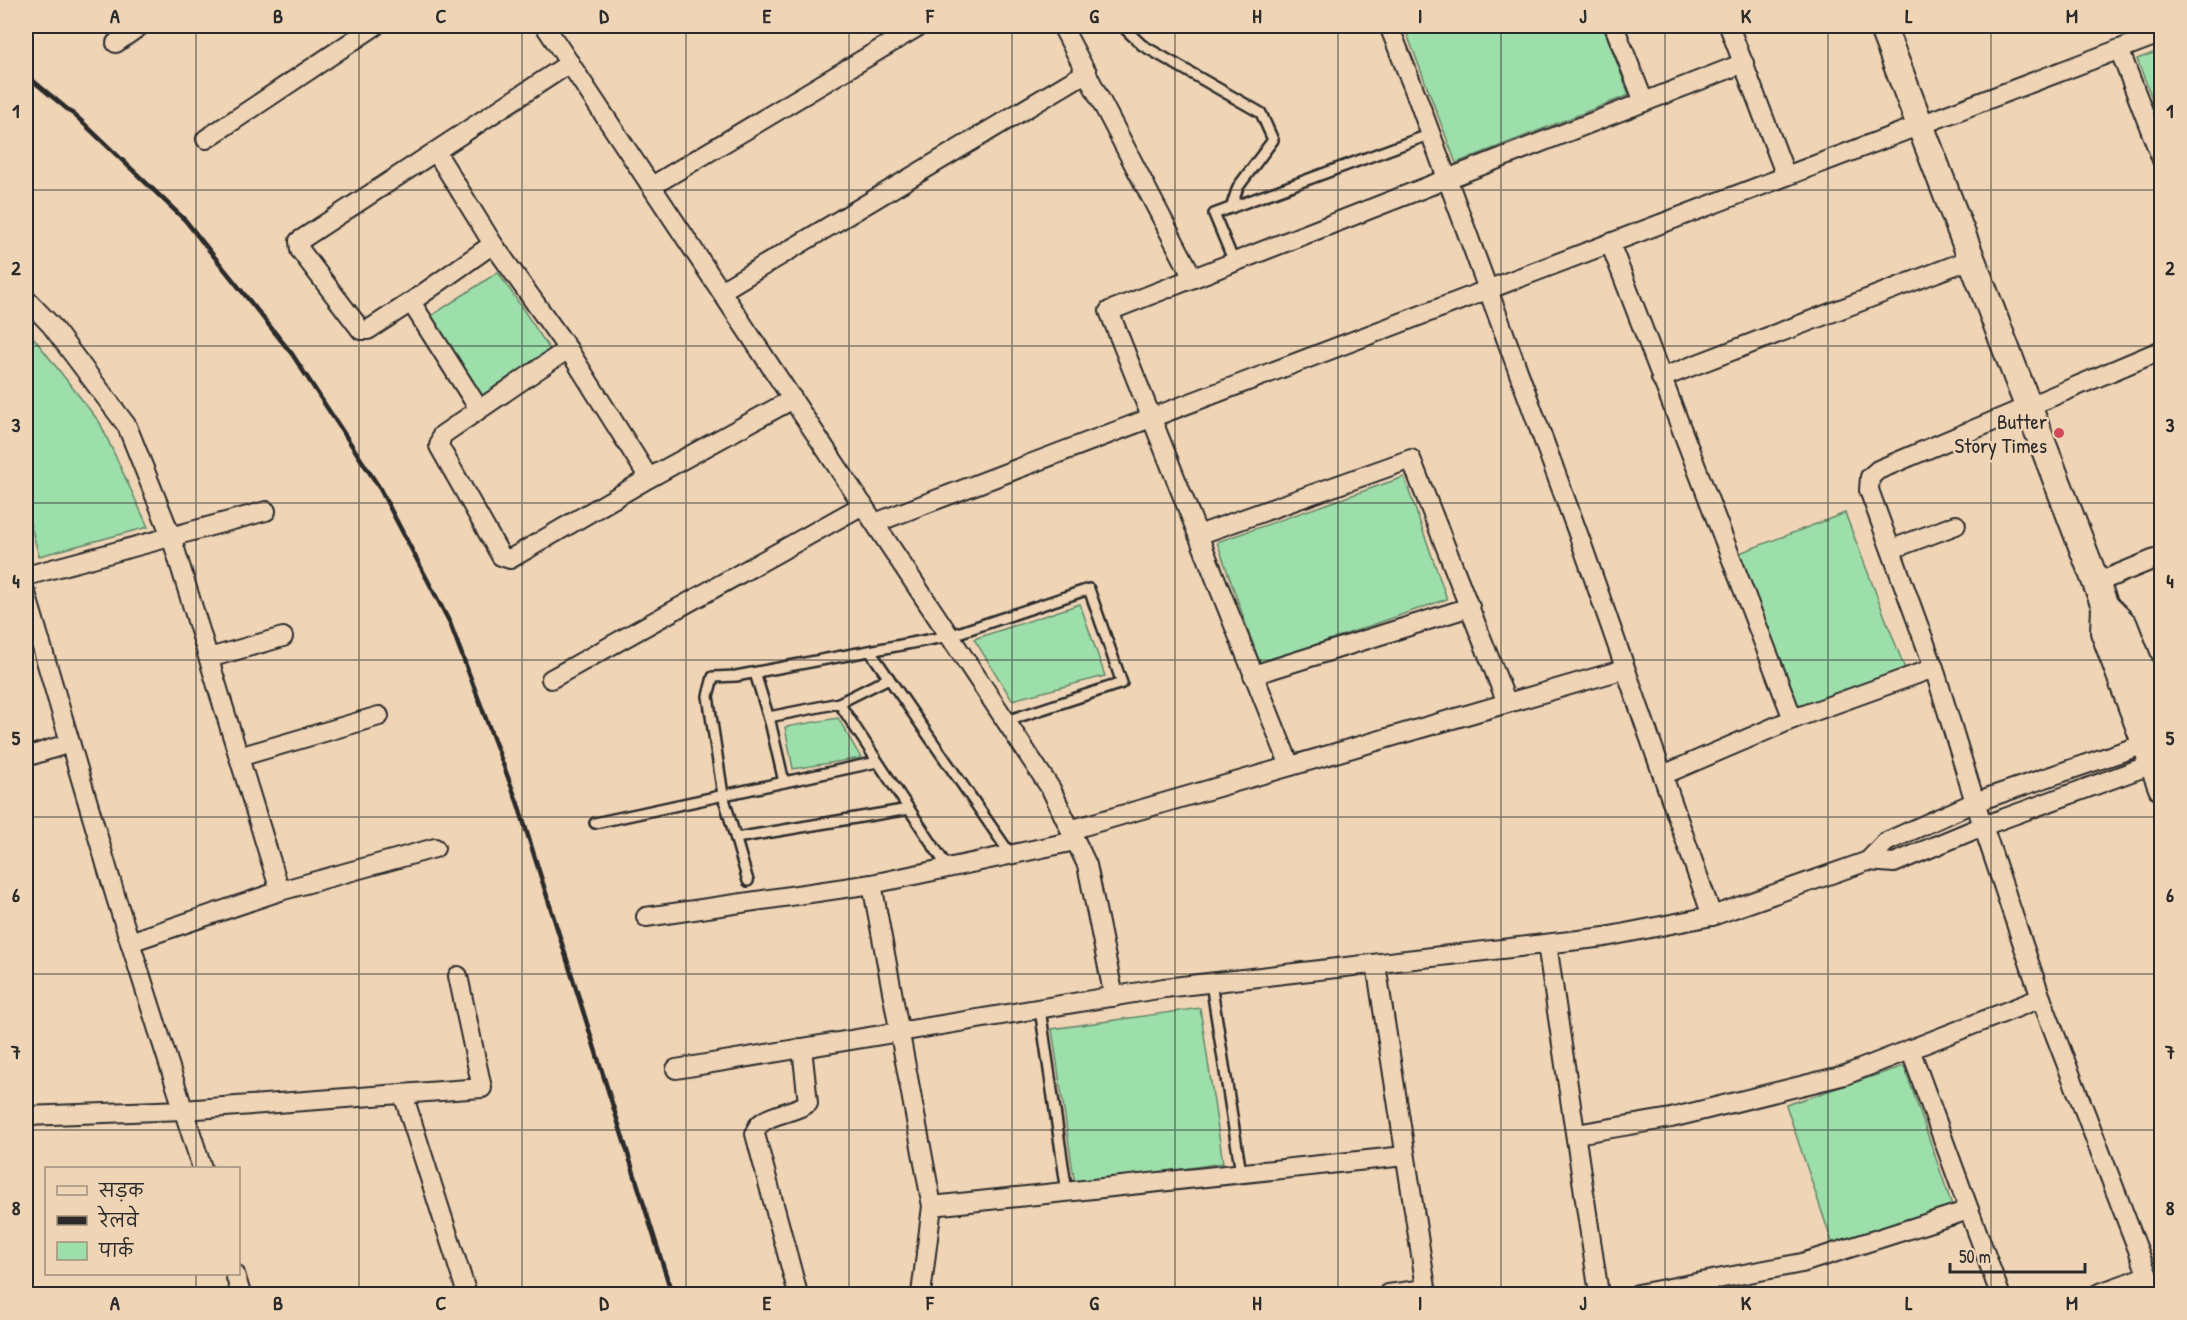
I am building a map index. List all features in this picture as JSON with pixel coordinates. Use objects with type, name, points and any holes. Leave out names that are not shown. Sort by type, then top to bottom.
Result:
[{"type":"main road","points":[[1882,26],[2105,606],[2104,632],[2155,753],[2162,788]]},
{"type":"main road","points":[[2105,606],[2124,625],[2162,723]]},
{"type":"street","points":[[116,43],[140,26]]},
{"type":"street","points":[[545,26],[1051,789],[1087,865],[1114,997]]},
{"type":"street","points":[[652,186],[919,26]]},
{"type":"street","points":[[1062,26],[1193,278]]},
{"type":"street","points":[[1389,26],[1488,290],[1712,916]]},
{"type":"street","points":[[1614,26],[1644,102]]},
{"type":"street","points":[[1729,26],[1786,176]]},
{"type":"street","points":[[206,139],[366,28]]},
{"type":"street","points":[[875,523],[2162,33]]},
{"type":"street","points":[[2119,49],[2162,160]]},
{"type":"street","points":[[493,244],[368,330],[361,330],[300,250],[300,242],[570,63]]},
{"type":"street","points":[[1290,766],[1109,311],[1743,63]]},
{"type":"street","points":[[721,291],[1086,72]]},
{"type":"street","points":[[436,152],[493,244],[568,349],[650,477]]},
{"type":"street","points":[[1610,243],[1793,719]]},
{"type":"street","points":[[1661,378],[1971,259]]},
{"type":"street","points":[[26,299],[51,325],[127,426],[171,536],[280,891]]},
{"type":"street","points":[[411,302],[479,409]]},
{"type":"street","points":[[568,349],[442,435],[439,446],[501,556],[510,559],[650,477],[793,399]]},
{"type":"street","points":[[2097,1294],[2155,1288],[2041,998],[1975,802],[1934,668],[1869,490],[1870,477],[1878,470],[2162,350]]},
{"type":"street","points":[[1198,535],[1411,459],[1507,703]]},
{"type":"street","points":[[551,679],[863,505]]},
{"type":"street","points":[[26,576],[266,511]]},
{"type":"street","points":[[1892,549],[1956,525]]},
{"type":"street","points":[[2096,582],[2162,556]]},
{"type":"street","points":[[26,593],[130,942],[202,1167]]},
{"type":"street","points":[[1253,675],[1470,608]]},
{"type":"street","points":[[208,658],[283,636]]},
{"type":"street","points":[[1663,775],[1793,719],[1934,668]]},
{"type":"street","points":[[646,917],[872,884],[1011,855],[1290,766],[1625,669]]},
{"type":"street","points":[[239,757],[379,716]]},
{"type":"street","points":[[26,757],[70,743]]},
{"type":"street","points":[[1868,861],[1886,842],[1975,802],[2155,753]]},
{"type":"street","points":[[676,1069],[1114,997],[1211,983],[1605,938],[1712,916],[1868,861],[1894,863],[2155,753]]},
{"type":"street","points":[[130,942],[280,891],[435,848]]},
{"type":"street","points":[[872,884],[932,1206],[921,1294]]},
{"type":"street","points":[[1547,944],[1599,1294]]},
{"type":"street","points":[[1376,964],[1427,1292],[1388,1294]]},
{"type":"street","points":[[26,1116],[183,1110],[482,1088],[458,976]]},
{"type":"street","points":[[1576,1134],[1671,1118],[1845,1075],[2041,998]]},
{"type":"street","points":[[798,1294],[755,1128],[761,1122],[808,1103],[802,1048]]},
{"type":"street","points":[[1910,1049],[2000,1294]]},
{"type":"street","points":[[403,1094],[467,1294]]},
{"type":"street","points":[[932,1206],[1405,1156]]},
{"type":"street","points":[[1638,1294],[1802,1263],[1969,1210]]},
{"type":"street","points":[[235,1275],[241,1294]]},
{"type":"lane","points":[[1122,26],[1142,45],[1261,113],[1273,140],[1238,187],[1231,208]]},
{"type":"lane","points":[[1234,262],[1214,214],[1431,134]]},
{"type":"lane","points":[[748,881],[723,795],[708,696],[713,677],[755,673],[950,636],[1089,589],[1122,684],[1006,721]]},
{"type":"lane","points":[[870,651],[1011,855]]},
{"type":"lane","points":[[755,673],[771,726]]},
{"type":"lane","points":[[784,782],[769,717],[839,703],[889,678]]},
{"type":"lane","points":[[839,703],[948,868]]},
{"type":"lane","points":[[595,822],[877,762]]},
{"type":"lane","points":[[736,838],[909,809]]},
{"type":"lane","points":[[1211,983],[1241,1173]]},
{"type":"lane","points":[[1040,1009],[1067,1192]]},
{"type":"green space","points":[[1404,26],[1603,26],[1629,95],[1456,163]]},
{"type":"green space","points":[[2161,50],[2161,122],[2137,59]]},
{"type":"green space","points":[[498,272],[553,354],[482,400],[428,318]]},
{"type":"green space","points":[[26,328],[100,423],[148,527],[39,556],[26,508]]},
{"type":"green space","points":[[1404,477],[1447,599],[1260,664],[1217,542]]},
{"type":"green space","points":[[1845,513],[1907,674],[1799,714],[1737,554]]},
{"type":"green space","points":[[1080,604],[1105,676],[1012,700],[974,639]]},
{"type":"green space","points":[[838,718],[861,758],[793,769],[785,727]]},
{"type":"green space","points":[[1200,1008],[1223,1163],[1075,1185],[1052,1029]]},
{"type":"green space","points":[[1904,1066],[1952,1205],[1833,1245],[1786,1105]]},
{"type":"railway","points":[[26,75],[78,118],[185,220],[292,354],[379,487],[450,623],[518,804],[672,1294]]},
{"type":"place","name":"Butter Story Times","points":[[2059,433]]}]
